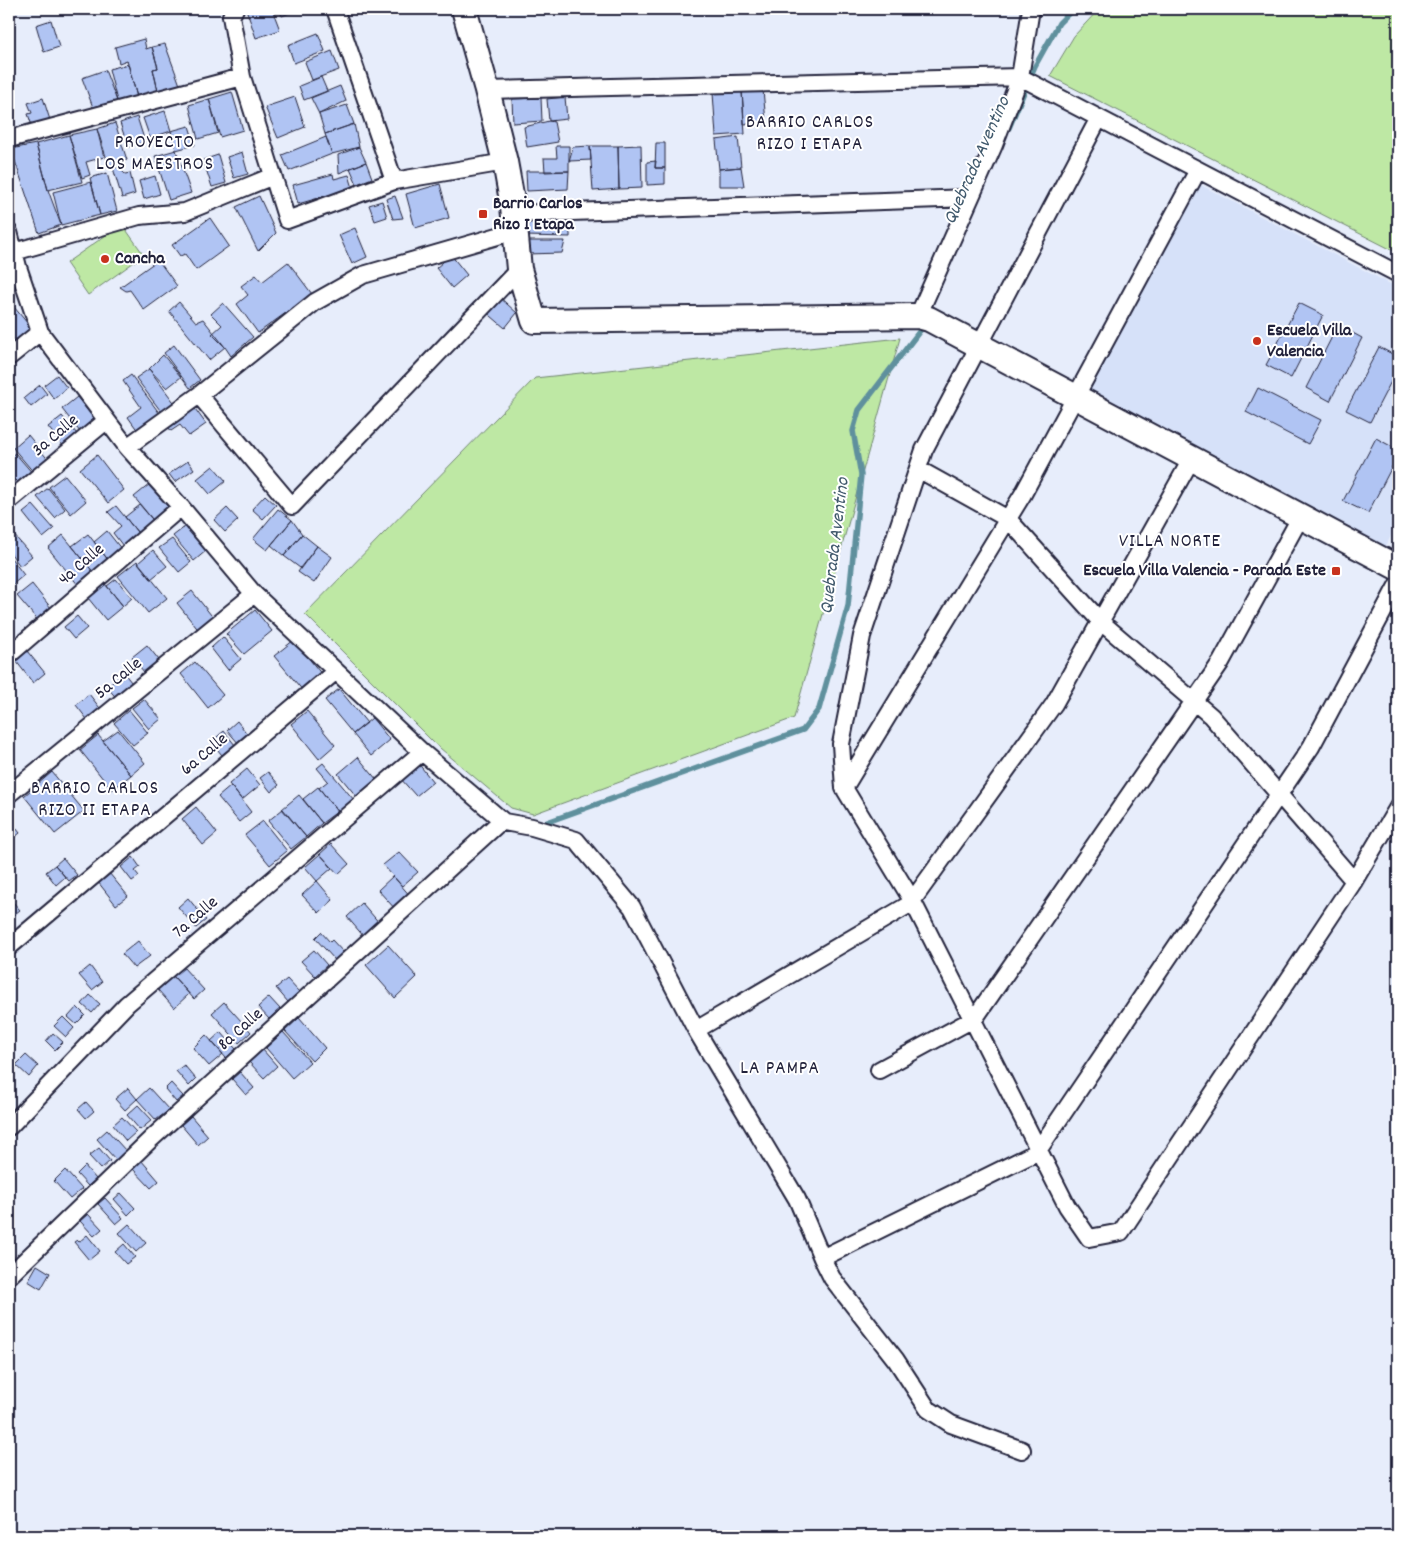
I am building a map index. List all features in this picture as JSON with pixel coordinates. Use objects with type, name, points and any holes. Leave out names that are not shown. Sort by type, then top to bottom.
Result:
[{"type":"street","points":[[235,9],[231,16],[242,78],[287,220],[394,181],[505,162]]},
{"type":"street","points":[[334,9],[394,181]]},
{"type":"street","points":[[464,9],[505,162],[515,222],[519,269],[534,321],[918,316],[930,319],[1398,568]]},
{"type":"street","points":[[918,316],[994,145],[1020,77],[1031,9]]},
{"type":"street","points":[[487,90],[1020,77],[1398,274]]},
{"type":"street","points":[[9,139],[242,78]]},
{"type":"street","points":[[1098,118],[924,450],[862,636],[841,744],[844,788],[912,900],[1067,1206],[1089,1238],[1121,1232],[1354,880],[1398,807]]},
{"type":"street","points":[[844,788],[1008,519],[1198,170]]},
{"type":"street","points":[[14,264],[139,216],[185,212],[273,176]]},
{"type":"street","points":[[127,447],[199,395],[315,302],[363,275],[515,222],[969,198]]},
{"type":"street","points":[[9,232],[14,264],[40,332],[127,447],[181,506],[254,594],[422,752],[504,822],[532,827],[576,840],[632,907],[696,1030],[797,1199],[832,1278],[896,1360],[928,1409],[950,1424],[1022,1450]]},
{"type":"street","points":[[199,395],[292,506],[519,269]]},
{"type":"street","points":[[9,357],[40,332]]},
{"type":"street","name":"3a Calle","points":[[9,501],[106,421]]},
{"type":"street","points":[[696,1030],[910,904],[1054,704],[1192,458]]},
{"type":"street","points":[[918,469],[1008,519],[1100,622],[1210,716],[1354,880]]},
{"type":"street","name":"4a Calle","points":[[9,655],[181,506]]},
{"type":"street","points":[[879,1070],[973,1019],[1221,662],[1301,516]]},
{"type":"street","points":[[822,1258],[1039,1150],[1311,747],[1398,584]]},
{"type":"street","name":"5a Calle","points":[[9,794],[254,594]]},
{"type":"street","name":"6a Calle","points":[[9,947],[336,671]]},
{"type":"street","name":"7a Calle","points":[[9,1127],[127,1004],[422,752]]},
{"type":"street","name":"8a Calle","points":[[9,1276],[151,1139],[501,821],[504,822]]},
{"type":"shaded area","name":"Escuela Villa Valencia","points":[[1201,185],[1398,288],[1398,521],[1385,548],[1086,394]]},
{"type":"green space","points":[[1099,9],[1398,9],[1398,253],[1050,76],[1074,36]]},
{"type":"green space","name":"Cancha","points":[[122,224],[144,255],[88,295],[66,263]]},
{"type":"green space","points":[[900,338],[794,718],[533,814],[511,808],[434,743],[305,614],[535,378]]},
{"type":"building","points":[[246,9],[272,9],[280,30],[256,38]]},
{"type":"building","points":[[279,9],[300,9],[282,16]]},
{"type":"building","points":[[51,20],[59,47],[44,52],[36,25]]},
{"type":"building","points":[[318,33],[325,51],[294,63],[288,45]]},
{"type":"building","points":[[144,39],[146,49],[152,47],[158,68],[153,69],[158,91],[137,97],[127,60],[119,63],[115,47]]},
{"type":"building","points":[[165,44],[180,85],[158,91],[153,69],[158,68],[152,47]]},
{"type":"building","points":[[332,51],[339,70],[312,80],[305,62]]},
{"type":"building","points":[[128,64],[137,97],[117,101],[109,69]]},
{"type":"building","points":[[105,70],[117,101],[94,110],[82,78]]},
{"type":"building","points":[[321,77],[327,91],[304,100],[299,86]]},
{"type":"building","points":[[340,86],[346,101],[319,114],[311,98]]},
{"type":"building","points":[[763,90],[766,122],[744,124],[742,91]]},
{"type":"building","points":[[742,91],[745,134],[716,136],[713,93]]},
{"type":"building","points":[[232,92],[243,130],[220,137],[209,99]]},
{"type":"building","points":[[295,97],[305,127],[278,138],[265,107]]},
{"type":"building","points":[[565,97],[567,119],[549,121],[547,99]]},
{"type":"building","points":[[43,98],[50,120],[32,126],[28,114],[32,113],[28,103]]},
{"type":"building","points":[[541,98],[542,121],[513,123],[512,99]]},
{"type":"building","points":[[209,99],[218,133],[198,139],[189,105]]},
{"type":"building","points":[[347,105],[354,124],[325,134],[319,114]]},
{"type":"building","points":[[165,111],[171,131],[150,138],[143,118]]},
{"type":"building","points":[[137,117],[145,142],[128,147],[120,123]]},
{"type":"building","points":[[549,121],[554,122],[558,142],[527,147],[524,127]]},
{"type":"building","points":[[115,123],[127,160],[109,166],[97,129]]},
{"type":"building","points":[[354,124],[359,147],[332,154],[325,134]]},
{"type":"building","points":[[189,126],[195,145],[176,150],[171,131]]},
{"type":"building","points":[[97,129],[104,157],[86,162],[90,175],[82,178],[69,135]]},
{"type":"building","points":[[69,135],[82,182],[48,190],[36,144]]},
{"type":"building","points":[[326,137],[332,154],[289,171],[282,155]]},
{"type":"building","points":[[738,137],[741,167],[719,169],[716,140]]},
{"type":"building","points":[[656,143],[665,143],[665,168],[655,168]]},
{"type":"building","points":[[36,144],[48,190],[61,225],[39,233],[11,149]]},
{"type":"building","points":[[641,145],[642,188],[619,189],[618,146]]},
{"type":"building","points":[[556,146],[569,146],[569,171],[545,172],[544,158],[557,158]]},
{"type":"building","points":[[590,146],[591,160],[569,161],[573,147]]},
{"type":"building","points":[[590,146],[618,146],[619,189],[593,191]]},
{"type":"building","points":[[359,147],[366,162],[339,173],[338,155]]},
{"type":"building","points":[[176,150],[191,193],[169,200],[155,156]]},
{"type":"building","points":[[242,152],[248,174],[234,178],[227,157]]},
{"type":"building","points":[[218,155],[226,183],[212,187],[203,160]]},
{"type":"building","points":[[656,161],[655,168],[665,168],[665,184],[647,185],[647,162]]},
{"type":"building","points":[[366,162],[372,178],[357,184],[350,168]]},
{"type":"building","points":[[118,167],[125,174],[130,173],[135,194],[122,198],[113,168]]},
{"type":"building","points":[[741,167],[744,186],[719,186],[719,169]]},
{"type":"building","points":[[526,171],[569,171],[568,189],[527,191]]},
{"type":"building","points":[[107,173],[117,211],[100,215],[90,178]]},
{"type":"building","points":[[333,174],[334,179],[349,175],[353,188],[298,204],[293,185]]},
{"type":"building","points":[[155,176],[160,194],[144,199],[139,181]]},
{"type":"building","points":[[91,182],[100,215],[61,225],[53,192]]},
{"type":"building","points":[[440,184],[449,218],[415,228],[406,194]]},
{"type":"building","points":[[259,196],[276,233],[258,251],[236,207]]},
{"type":"building","points":[[395,196],[403,218],[393,219],[386,199]]},
{"type":"building","points":[[382,201],[387,217],[375,221],[369,205]]},
{"type":"building","points":[[210,218],[229,246],[196,270],[185,254],[180,256],[172,245]]},
{"type":"building","points":[[525,220],[570,220],[570,237],[525,236]]},
{"type":"building","points":[[355,228],[367,257],[352,264],[339,235]]},
{"type":"building","points":[[527,241],[565,241],[562,253],[527,254]]},
{"type":"building","points":[[451,255],[467,275],[452,288],[436,268]]},
{"type":"building","points":[[158,260],[177,286],[144,310],[130,290],[126,291],[120,287]]},
{"type":"building","points":[[288,262],[312,294],[258,333],[237,304],[248,295],[241,286],[256,275],[262,282]]},
{"type":"building","points":[[497,295],[517,313],[505,328],[484,310]]},
{"type":"building","points":[[9,301],[33,330],[9,349]]},
{"type":"building","points":[[179,302],[196,322],[203,319],[225,347],[209,360],[169,311]]},
{"type":"building","points":[[223,303],[253,337],[231,356],[212,334],[222,325],[211,314]]},
{"type":"building","points":[[1299,303],[1323,315],[1291,378],[1266,365]]},
{"type":"building","points":[[1338,325],[1362,338],[1330,401],[1306,388]]},
{"type":"building","points":[[174,345],[200,380],[190,388],[164,353]]},
{"type":"building","points":[[1379,347],[1398,357],[1398,368],[1370,422],[1346,410]]},
{"type":"building","points":[[163,355],[181,377],[167,388],[149,369]]},
{"type":"building","points":[[149,369],[176,405],[163,414],[136,378]]},
{"type":"building","points":[[57,375],[67,388],[54,399],[44,385]]},
{"type":"building","points":[[131,375],[160,414],[138,431],[128,417],[141,407],[123,381]]},
{"type":"building","points":[[40,385],[47,394],[31,407],[24,398]]},
{"type":"building","points":[[1258,388],[1321,420],[1308,444],[1246,412]]},
{"type":"building","points":[[77,397],[99,425],[84,437],[62,409]]},
{"type":"building","points":[[193,406],[206,424],[189,436],[180,425],[171,431],[167,425]]},
{"type":"building","points":[[62,416],[82,440],[68,452],[48,427]]},
{"type":"building","points":[[28,435],[50,462],[35,474],[13,448]]},
{"type":"building","points":[[1376,438],[1398,450],[1398,455],[1368,513],[1343,501]]},
{"type":"building","points":[[15,453],[34,475],[20,487],[9,473],[9,458]]},
{"type":"building","points":[[97,455],[124,490],[108,503],[80,469]]},
{"type":"building","points":[[188,461],[194,469],[175,482],[169,474]]},
{"type":"building","points":[[213,466],[226,481],[210,494],[197,479]]},
{"type":"building","points":[[65,475],[86,501],[71,514],[49,487]]},
{"type":"building","points":[[150,484],[172,512],[157,525],[134,497]]},
{"type":"building","points":[[48,488],[65,509],[55,518],[37,497]]},
{"type":"building","points":[[265,495],[276,505],[263,519],[252,509]]},
{"type":"building","points":[[33,505],[54,529],[43,538],[23,513]]},
{"type":"building","points":[[140,505],[157,525],[142,538],[125,517]]},
{"type":"building","points":[[116,506],[142,538],[126,550],[113,533],[121,526],[108,512]]},
{"type":"building","points":[[227,508],[238,520],[225,532],[214,520]]},
{"type":"building","points":[[278,509],[292,520],[267,550],[253,539]]},
{"type":"building","points":[[292,520],[302,534],[284,556],[271,545]]},
{"type":"building","points":[[186,526],[207,550],[194,561],[173,536]]},
{"type":"building","points":[[107,531],[122,550],[109,561],[94,542]]},
{"type":"building","points":[[13,534],[32,556],[20,566],[9,551],[9,538]]},
{"type":"building","points":[[88,534],[109,561],[94,573],[72,546]]},
{"type":"building","points":[[302,534],[317,546],[300,568],[284,556]]},
{"type":"building","points":[[63,535],[94,573],[79,586],[48,548]]},
{"type":"building","points":[[172,539],[191,562],[179,572],[159,548]]},
{"type":"building","points":[[317,546],[332,557],[314,583],[298,572]]},
{"type":"building","points":[[153,550],[167,566],[151,579],[138,563]]},
{"type":"building","points":[[11,558],[24,575],[12,585],[9,581],[9,560]]},
{"type":"building","points":[[137,561],[167,598],[148,613],[118,576]]},
{"type":"building","points":[[116,579],[132,598],[123,606],[107,586]]},
{"type":"building","points":[[32,584],[55,613],[41,624],[17,596]]},
{"type":"building","points":[[105,584],[123,606],[106,620],[88,598]]},
{"type":"building","points":[[192,591],[215,620],[200,632],[177,603]]},
{"type":"building","points":[[255,610],[272,631],[244,654],[226,634]]},
{"type":"building","points":[[77,616],[87,628],[74,639],[64,627]]},
{"type":"building","points":[[223,637],[241,659],[228,670],[211,648]]},
{"type":"building","points":[[294,640],[323,676],[304,692],[274,656]]},
{"type":"building","points":[[147,645],[163,665],[148,677],[132,657]]},
{"type":"building","points":[[27,651],[45,673],[33,683],[16,661]]},
{"type":"building","points":[[195,662],[223,695],[208,708],[181,674]]},
{"type":"building","points":[[124,673],[135,687],[119,701],[107,687]]},
{"type":"building","points":[[339,689],[367,723],[353,734],[325,700]]},
{"type":"building","points":[[89,694],[103,712],[90,723],[76,705]]},
{"type":"building","points":[[144,699],[161,719],[149,729],[132,708]]},
{"type":"building","points":[[129,710],[148,733],[133,745],[114,723]]},
{"type":"building","points":[[307,711],[335,745],[319,759],[291,724]]},
{"type":"building","points":[[372,718],[390,740],[371,756],[353,734]]},
{"type":"building","points":[[237,721],[249,736],[239,744],[227,730]]},
{"type":"building","points":[[118,730],[145,763],[131,775],[103,741]]},
{"type":"building","points":[[224,731],[235,745],[222,755],[211,742]]},
{"type":"building","points":[[98,735],[131,775],[112,790],[80,750]]},
{"type":"building","points":[[358,757],[377,780],[357,797],[338,774]]},
{"type":"building","points":[[323,763],[354,800],[339,813],[319,788],[328,781],[317,768]]},
{"type":"building","points":[[418,763],[433,782],[416,796],[400,778]]},
{"type":"building","points":[[247,769],[260,785],[242,800],[229,784]]},
{"type":"building","points":[[52,772],[84,811],[55,834],[24,796]]},
{"type":"building","points":[[268,772],[279,785],[271,792],[260,778]]},
{"type":"building","points":[[231,786],[251,812],[239,822],[218,797]]},
{"type":"building","points":[[318,787],[338,811],[322,823],[303,799]]},
{"type":"building","points":[[299,795],[322,823],[306,837],[282,809]]},
{"type":"building","points":[[196,807],[217,833],[203,845],[182,819]]},
{"type":"building","points":[[283,809],[306,837],[291,849],[268,821]]},
{"type":"building","points":[[9,819],[20,833],[9,842]]},
{"type":"building","points":[[263,821],[287,851],[270,865],[245,835]]},
{"type":"building","points":[[331,844],[349,864],[338,874],[320,854]]},
{"type":"building","points":[[399,852],[418,872],[402,886],[383,865]]},
{"type":"building","points":[[320,854],[332,868],[317,881],[305,867]]},
{"type":"building","points":[[133,857],[140,867],[135,871],[139,876],[132,881],[121,867]]},
{"type":"building","points":[[63,858],[77,875],[69,881],[55,865]]},
{"type":"building","points":[[55,865],[65,877],[56,885],[46,872]]},
{"type":"building","points":[[109,873],[128,896],[116,905],[98,882]]},
{"type":"building","points":[[393,876],[411,897],[396,910],[378,890]]},
{"type":"building","points":[[317,881],[333,900],[319,913],[302,895]]},
{"type":"building","points":[[188,898],[206,920],[196,928],[178,907]]},
{"type":"building","points":[[11,900],[20,910],[11,917],[9,914],[9,902]]},
{"type":"building","points":[[362,903],[381,925],[365,938],[347,917]]},
{"type":"building","points":[[321,932],[330,942],[332,940],[344,953],[335,960],[315,938]]},
{"type":"building","points":[[138,941],[150,956],[134,968],[122,954]]},
{"type":"building","points":[[388,945],[417,977],[395,998],[366,965]]},
{"type":"building","points":[[314,950],[327,965],[315,976],[301,961]]},
{"type":"building","points":[[90,966],[102,982],[92,990],[79,975]]},
{"type":"building","points":[[183,967],[204,990],[194,999],[173,976]]},
{"type":"building","points":[[173,976],[189,994],[174,1008],[158,990]]},
{"type":"building","points":[[287,979],[299,992],[288,1002],[276,988]]},
{"type":"building","points":[[90,995],[100,1004],[92,1013],[82,1004]]},
{"type":"building","points":[[269,997],[280,1009],[269,1019],[258,1007]]},
{"type":"building","points":[[224,1002],[251,1032],[239,1043],[212,1013]]},
{"type":"building","points":[[77,1007],[85,1015],[76,1024],[68,1017]]},
{"type":"building","points":[[63,1017],[74,1028],[66,1037],[54,1026]]},
{"type":"building","points":[[299,1018],[325,1048],[312,1061],[285,1031]]},
{"type":"building","points":[[221,1032],[236,1049],[226,1058],[211,1041]]},
{"type":"building","points":[[283,1032],[310,1062],[292,1078],[266,1048]]},
{"type":"building","points":[[53,1033],[63,1042],[55,1050],[46,1041]]},
{"type":"building","points":[[206,1035],[223,1054],[209,1066],[193,1048]]},
{"type":"building","points":[[262,1049],[277,1066],[264,1078],[248,1061]]},
{"type":"building","points":[[26,1055],[38,1066],[29,1077],[16,1065]]},
{"type":"building","points":[[184,1065],[196,1079],[189,1086],[176,1071]]},
{"type":"building","points":[[240,1072],[254,1088],[246,1095],[232,1079]]},
{"type":"building","points":[[171,1083],[183,1096],[176,1102],[165,1089]]},
{"type":"building","points":[[128,1088],[137,1099],[125,1110],[115,1099]]},
{"type":"building","points":[[149,1088],[169,1110],[156,1120],[137,1099]]},
{"type":"building","points":[[86,1102],[94,1111],[86,1118],[78,1109]]},
{"type":"building","points":[[138,1105],[152,1120],[140,1130],[127,1115]]},
{"type":"building","points":[[191,1116],[208,1136],[198,1145],[181,1125]]},
{"type":"building","points":[[122,1117],[136,1132],[126,1141],[113,1125]]},
{"type":"building","points":[[107,1130],[126,1151],[116,1160],[97,1139]]},
{"type":"building","points":[[99,1148],[110,1161],[101,1169],[89,1156]]},
{"type":"building","points":[[141,1160],[159,1181],[151,1188],[132,1168]]},
{"type":"building","points":[[85,1166],[96,1179],[88,1186],[77,1174]]},
{"type":"building","points":[[65,1170],[82,1189],[70,1199],[54,1181]]},
{"type":"building","points":[[121,1193],[135,1208],[128,1215],[114,1199]]},
{"type":"building","points":[[105,1198],[123,1218],[116,1224],[98,1204]]},
{"type":"building","points":[[88,1214],[102,1229],[94,1236],[80,1221]]},
{"type":"building","points":[[129,1224],[146,1243],[136,1252],[119,1233]]},
{"type":"building","points":[[87,1235],[100,1251],[89,1260],[74,1242],[77,1240],[79,1242]]},
{"type":"building","points":[[124,1244],[135,1257],[126,1264],[115,1252]]},
{"type":"building","points":[[37,1265],[50,1273],[41,1289],[28,1281]]},
{"type":"waterway","name":"Quebrada Aventino","points":[[1009,128],[1035,66],[1059,23],[1073,9]]},
{"type":"waterway","name":"Quebrada Aventino","points":[[539,825],[803,730],[819,709],[848,606],[861,475],[853,431],[859,410],[925,324]]},
{"type":"place","name":"Barrio Carlos Rizo I Etapa","points":[[483,214]]},
{"type":"place","name":"Cancha","points":[[105,259]]},
{"type":"place","name":"Escuela Villa Valencia","points":[[1257,341]]},
{"type":"place","name":"Escuela Villa Valencia - Parada Este","points":[[1336,571]]},
{"type":"district","name":"BARRIO CARLOS RIZO I ETAPA","points":[[810,134]]},
{"type":"district","name":"PROYECTO LOS MAESTROS","points":[[155,154]]},
{"type":"district","name":"VILLA NORTE","points":[[1170,542]]},
{"type":"district","name":"BARRIO CARLOS RIZO II ETAPA","points":[[95,800]]},
{"type":"district","name":"LA PAMPA","points":[[780,1069]]}]
